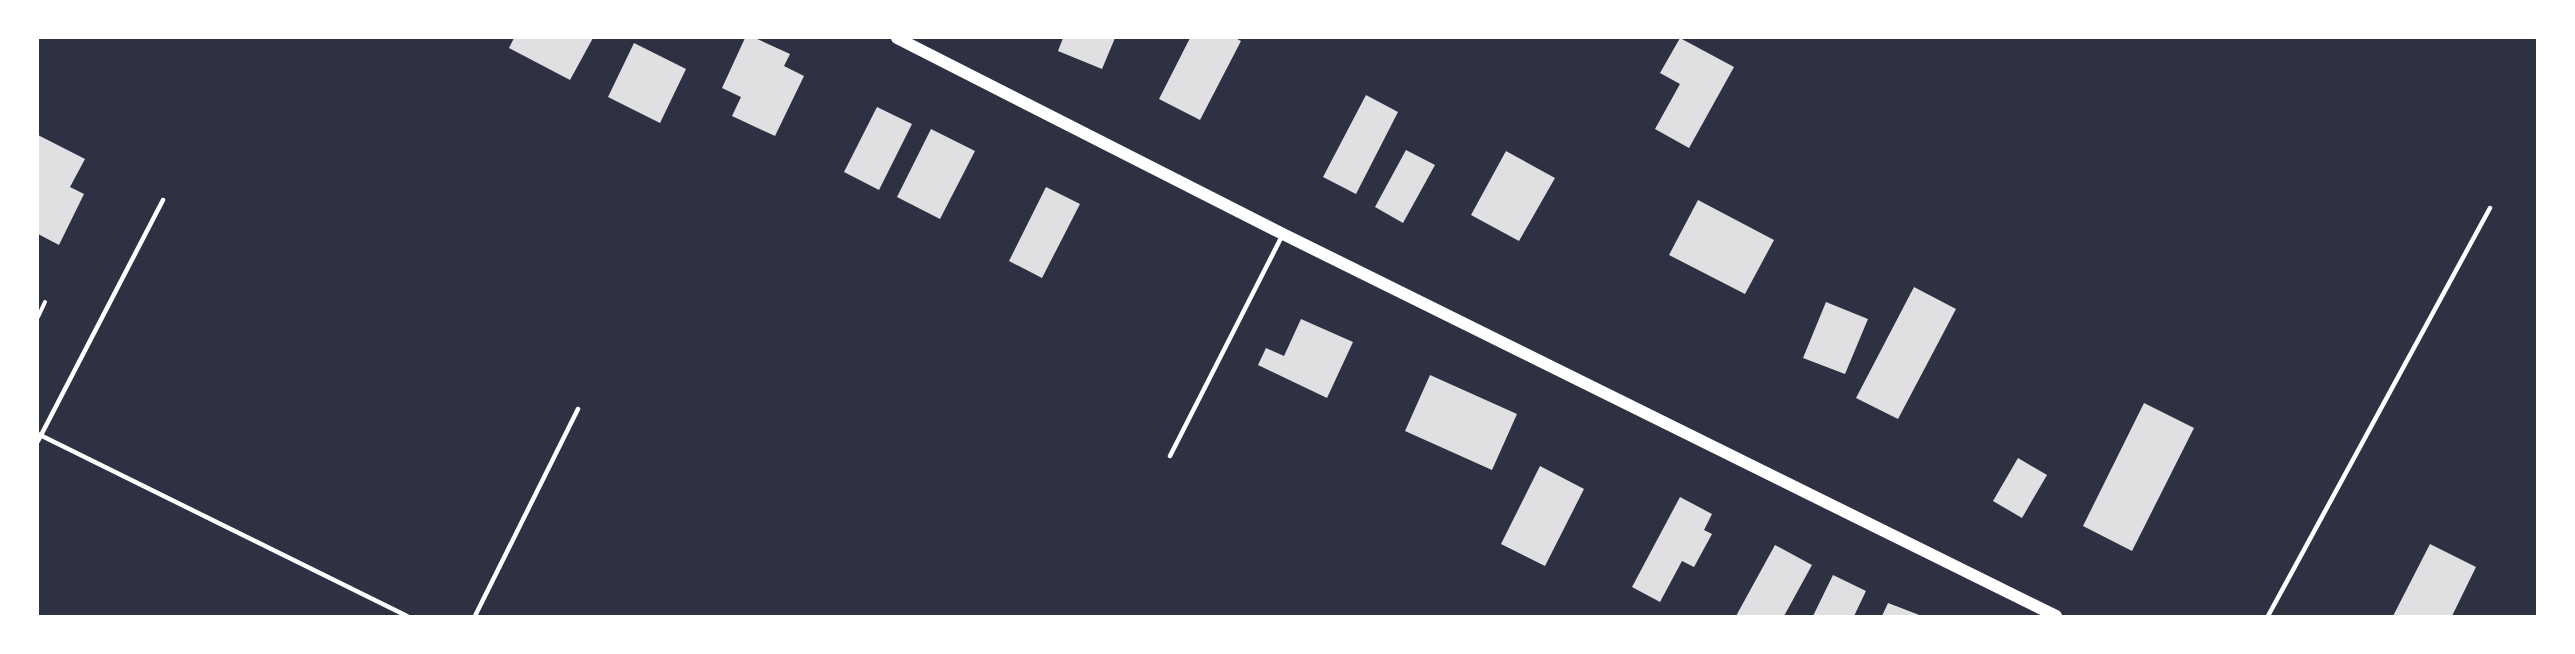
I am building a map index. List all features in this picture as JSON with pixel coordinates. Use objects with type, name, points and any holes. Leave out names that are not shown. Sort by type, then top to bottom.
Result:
[{"type":"main road","points":[[897,38],[1283,234],[2056,616]]},
{"type":"lane","points":[[164,200],[38,437],[407,616]]},
{"type":"lane","points":[[2268,616],[2490,208]]},
{"type":"lane","points":[[1170,456],[1283,234]]},
{"type":"lane","points":[[475,616],[578,409]]},
{"type":"path","points":[[38,317],[45,302]]},
{"type":"building","points":[[514,38],[593,38],[570,80],[509,48]]},
{"type":"building","points":[[745,38],[755,38],[790,54],[784,66],[804,76],[775,136],[732,116],[741,97],[722,88]]},
{"type":"building","points":[[1063,38],[1115,38],[1102,69],[1058,51]]},
{"type":"building","points":[[1190,38],[1235,38],[1241,41],[1200,120],[1159,99]]},
{"type":"building","points":[[1680,38],[1734,67],[1689,148],[1655,129],[1680,84],[1660,73]]},
{"type":"building","points":[[634,43],[686,69],[660,123],[608,97]]},
{"type":"building","points":[[1366,95],[1398,112],[1356,194],[1323,177]]},
{"type":"building","points":[[877,107],[912,124],[879,190],[844,172]]},
{"type":"building","points":[[931,129],[975,151],[940,219],[897,197]]},
{"type":"building","points":[[38,135],[85,159],[70,187],[84,194],[59,245],[38,234]]},
{"type":"building","points":[[1406,150],[1435,165],[1403,223],[1375,207]]},
{"type":"building","points":[[1506,151],[1555,178],[1519,241],[1471,215]]},
{"type":"building","points":[[1046,187],[1080,204],[1042,278],[1009,261]]},
{"type":"building","points":[[1698,200],[1774,240],[1745,294],[1669,255]]},
{"type":"building","points":[[1914,287],[1956,309],[1898,419],[1856,398]]},
{"type":"building","points":[[1826,302],[1868,319],[1845,374],[1803,358]]},
{"type":"building","points":[[1301,319],[1353,342],[1327,398],[1258,365],[1266,348],[1284,356]]},
{"type":"building","points":[[1430,375],[1517,414],[1492,470],[1405,431]]},
{"type":"building","points":[[2144,403],[2194,428],[2132,551],[2083,526]]},
{"type":"building","points":[[2018,458],[2047,475],[2022,518],[1993,501]]},
{"type":"building","points":[[1540,466],[1584,489],[1545,566],[1501,544]]},
{"type":"building","points":[[1680,497],[1712,514],[1704,530],[1712,534],[1694,567],[1682,561],[1660,602],[1632,587]]},
{"type":"building","points":[[2430,544],[2476,567],[2452,616],[2393,616]]},
{"type":"building","points":[[1775,545],[1812,565],[1784,616],[1736,616]]},
{"type":"building","points":[[1833,575],[1866,591],[1854,616],[1813,616]]},
{"type":"building","points":[[1888,603],[1922,616],[1882,616]]}]
